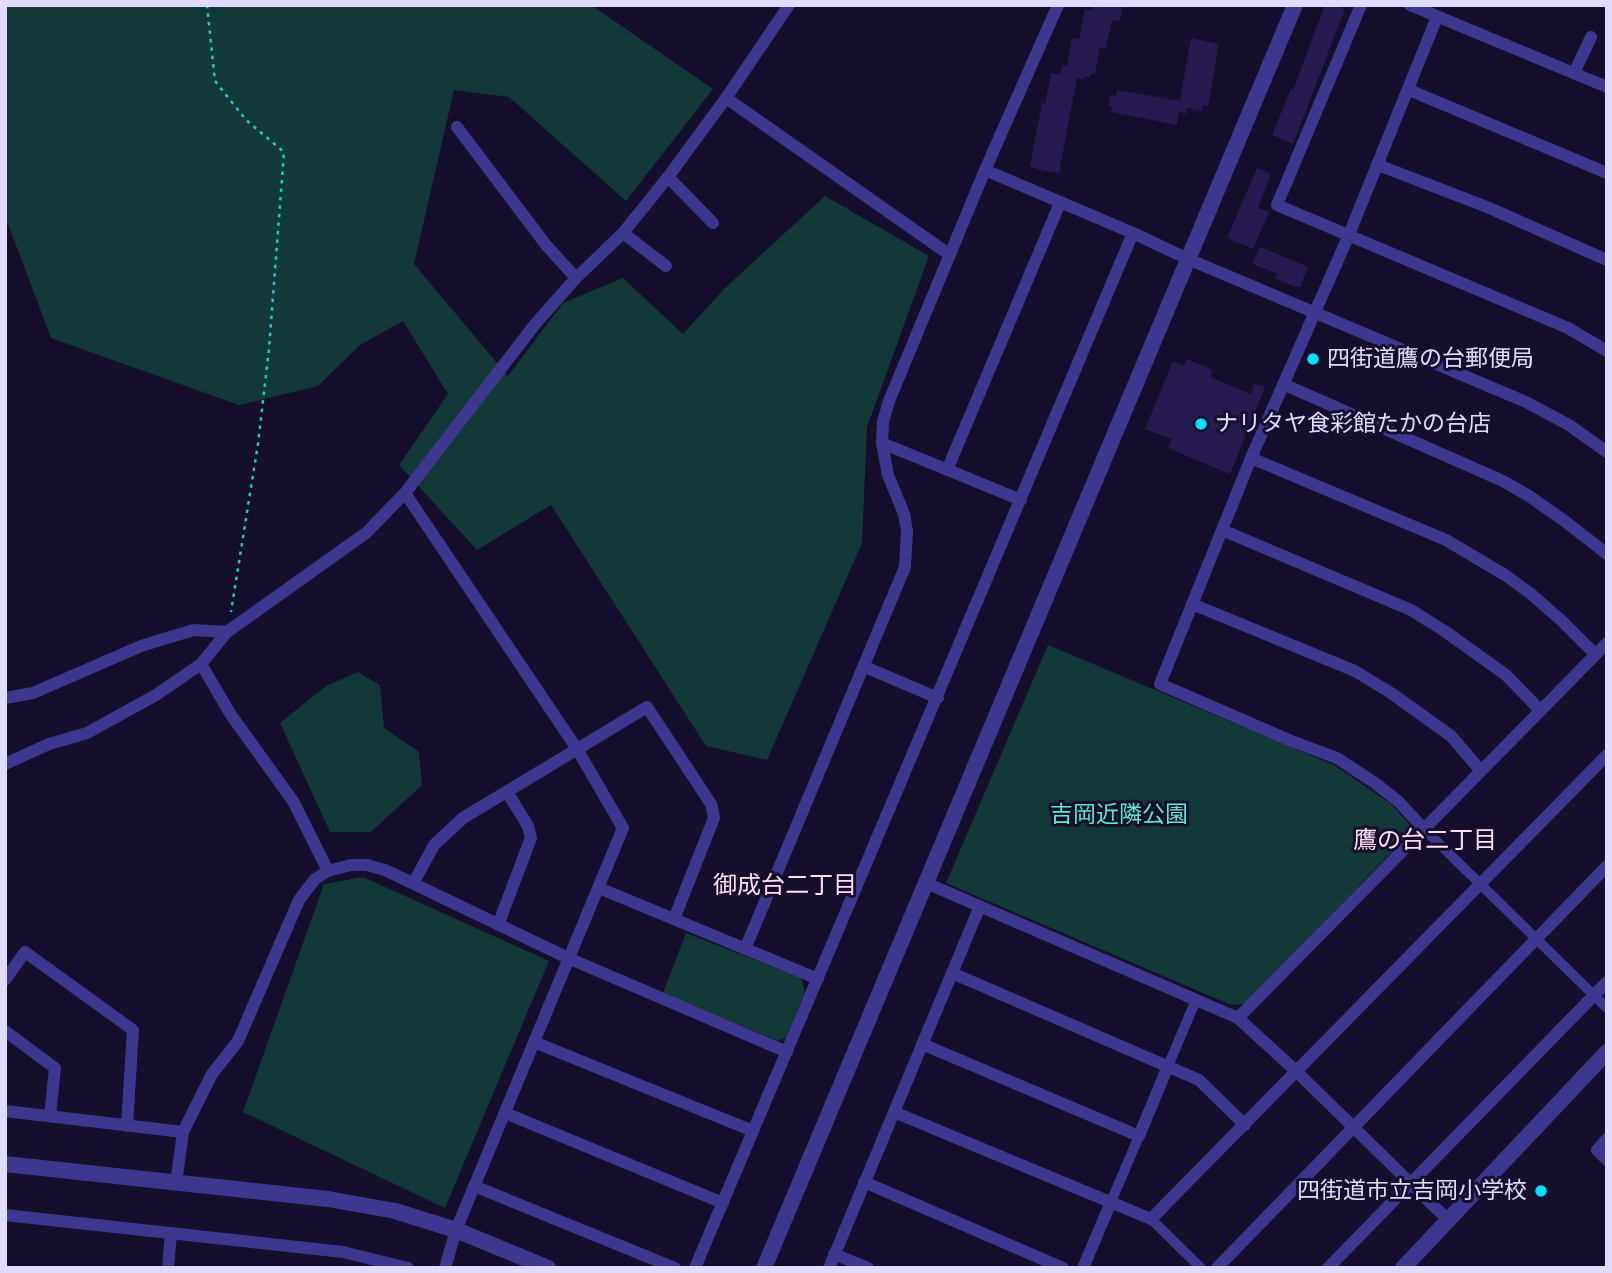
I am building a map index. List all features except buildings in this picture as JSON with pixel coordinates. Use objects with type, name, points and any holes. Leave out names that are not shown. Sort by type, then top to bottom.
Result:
[{"type":"street","points":[[5,764],[48,744],[87,733],[156,695],[201,664],[227,632],[366,533],[405,493],[536,323],[576,278],[623,233],[668,177],[789,5]]},
{"type":"street","points":[[746,949],[902,578],[907,551],[907,531],[904,514],[888,475],[882,443],[883,422],[889,401],[985,170],[1058,5]]},
{"type":"street","points":[[764,1268],[1295,5]]},
{"type":"street","points":[[1361,5],[1277,205],[1568,328],[1607,351]]},
{"type":"street","points":[[1410,5],[1607,87]]},
{"type":"street","points":[[1437,17],[1378,166],[1251,458],[1160,684],[1337,758],[1383,789],[1607,1007]]},
{"type":"street","points":[[1574,73],[1591,37]]},
{"type":"street","points":[[1409,90],[1607,173]]},
{"type":"street","points":[[726,98],[950,255]]},
{"type":"street","points":[[457,127],[546,246],[576,278]]},
{"type":"street","points":[[1378,166],[1488,207],[1607,260]]},
{"type":"street","points":[[985,170],[1526,402],[1569,425],[1607,452]]},
{"type":"street","points":[[668,177],[713,223]]},
{"type":"street","points":[[947,470],[1060,203]]},
{"type":"street","points":[[623,233],[666,266]]},
{"type":"street","points":[[695,1268],[1133,233]]},
{"type":"street","points":[[1283,384],[1503,481],[1557,515],[1607,554]]},
{"type":"street","points":[[882,443],[1021,500]]},
{"type":"street","points":[[1251,458],[1446,540],[1531,594],[1595,654]]},
{"type":"street","points":[[405,493],[577,749],[623,828],[456,1230],[445,1268]]},
{"type":"street","points":[[1222,530],[1411,610],[1506,675],[1540,710]]},
{"type":"street","points":[[1192,604],[1355,671],[1451,736],[1481,771]]},
{"type":"street","points":[[5,698],[33,693],[141,646],[167,638],[194,630],[227,632]]},
{"type":"street","points":[[1238,1018],[1607,643]]},
{"type":"street","points":[[201,664],[231,715],[293,801],[328,871]]},
{"type":"street","points":[[865,667],[937,698]]},
{"type":"street","points":[[414,882],[434,845],[463,818],[647,707],[711,804],[714,818],[674,919]]},
{"type":"street","points":[[1152,1219],[1607,755]]},
{"type":"street","points":[[498,925],[531,838],[528,826],[507,793]]},
{"type":"street","points":[[176,1183],[183,1132],[212,1074],[238,1041],[299,900],[315,880],[328,871],[351,865],[367,865],[414,882],[568,958],[788,1052]]},
{"type":"street","points":[[1217,1268],[1607,866]]},
{"type":"street","points":[[926,883],[1238,1018],[1448,1220]]},
{"type":"street","points":[[599,888],[818,979]]},
{"type":"street","points":[[829,1268],[980,906]]},
{"type":"street","points":[[5,980],[25,952],[133,1030],[127,1125]]},
{"type":"street","points":[[952,973],[1199,1080],[1245,1125]]},
{"type":"street","points":[[1328,1268],[1607,982]]},
{"type":"street","points":[[1083,1268],[1196,1000]]},
{"type":"street","points":[[5,1031],[55,1068],[50,1116]]},
{"type":"street","points":[[534,1042],[753,1131]]},
{"type":"street","points":[[922,1044],[1139,1136]]},
{"type":"street","points":[[1403,1268],[1607,1052]]},
{"type":"street","points":[[5,1111],[183,1132]]},
{"type":"street","points":[[894,1112],[1152,1219],[1201,1268]]},
{"type":"street","points":[[505,1113],[723,1203]]},
{"type":"street","points":[[1607,1139],[1597,1150],[1607,1160]]},
{"type":"street","points":[[5,1164],[328,1199],[395,1212],[456,1230],[548,1268]]},
{"type":"street","points":[[864,1182],[1063,1268]]},
{"type":"street","points":[[474,1186],[675,1268]]},
{"type":"street","points":[[5,1215],[343,1252],[408,1268]]},
{"type":"street","points":[[167,1268],[171,1233]]},
{"type":"street","points":[[834,1254],[868,1268]]},
{"type":"path","points":[[207,5],[215,81],[246,120],[284,152],[269,349],[258,444],[227,632]]},
{"type":"green space","points":[[5,5],[591,5],[713,89],[626,201],[509,97],[454,90],[414,264],[508,376],[563,303],[623,278],[683,334],[725,288],[825,196],[929,256],[867,427],[862,543],[767,760],[706,746],[551,505],[477,550],[399,465],[448,394],[403,321],[360,345],[318,386],[239,405],[51,338],[5,216]]},
{"type":"green space","name":"吉岡近隣公園","points":[[1048,645],[1334,765],[1391,804],[1414,829],[1245,1004],[1231,1005],[946,883]]},
{"type":"green space","points":[[358,672],[380,685],[384,728],[419,752],[422,785],[371,832],[330,832],[280,723],[326,686]]},
{"type":"green space","points":[[363,877],[549,961],[445,1208],[243,1112],[324,884]]},
{"type":"green space","points":[[686,933],[801,978],[805,992],[786,1037],[778,1041],[663,993]]},
{"type":"place","name":"四街道鷹の台郵便局","points":[[1313,359]]},
{"type":"place","name":"ナリタヤ食彩館たかの台店","points":[[1201,424]]},
{"type":"place","name":"四街道市立吉岡小学校","points":[[1541,1191]]},
{"type":"district","name":"鷹の台二丁目","points":[[1425,841]]},
{"type":"district","name":"御成台二丁目","points":[[785,886]]}]
